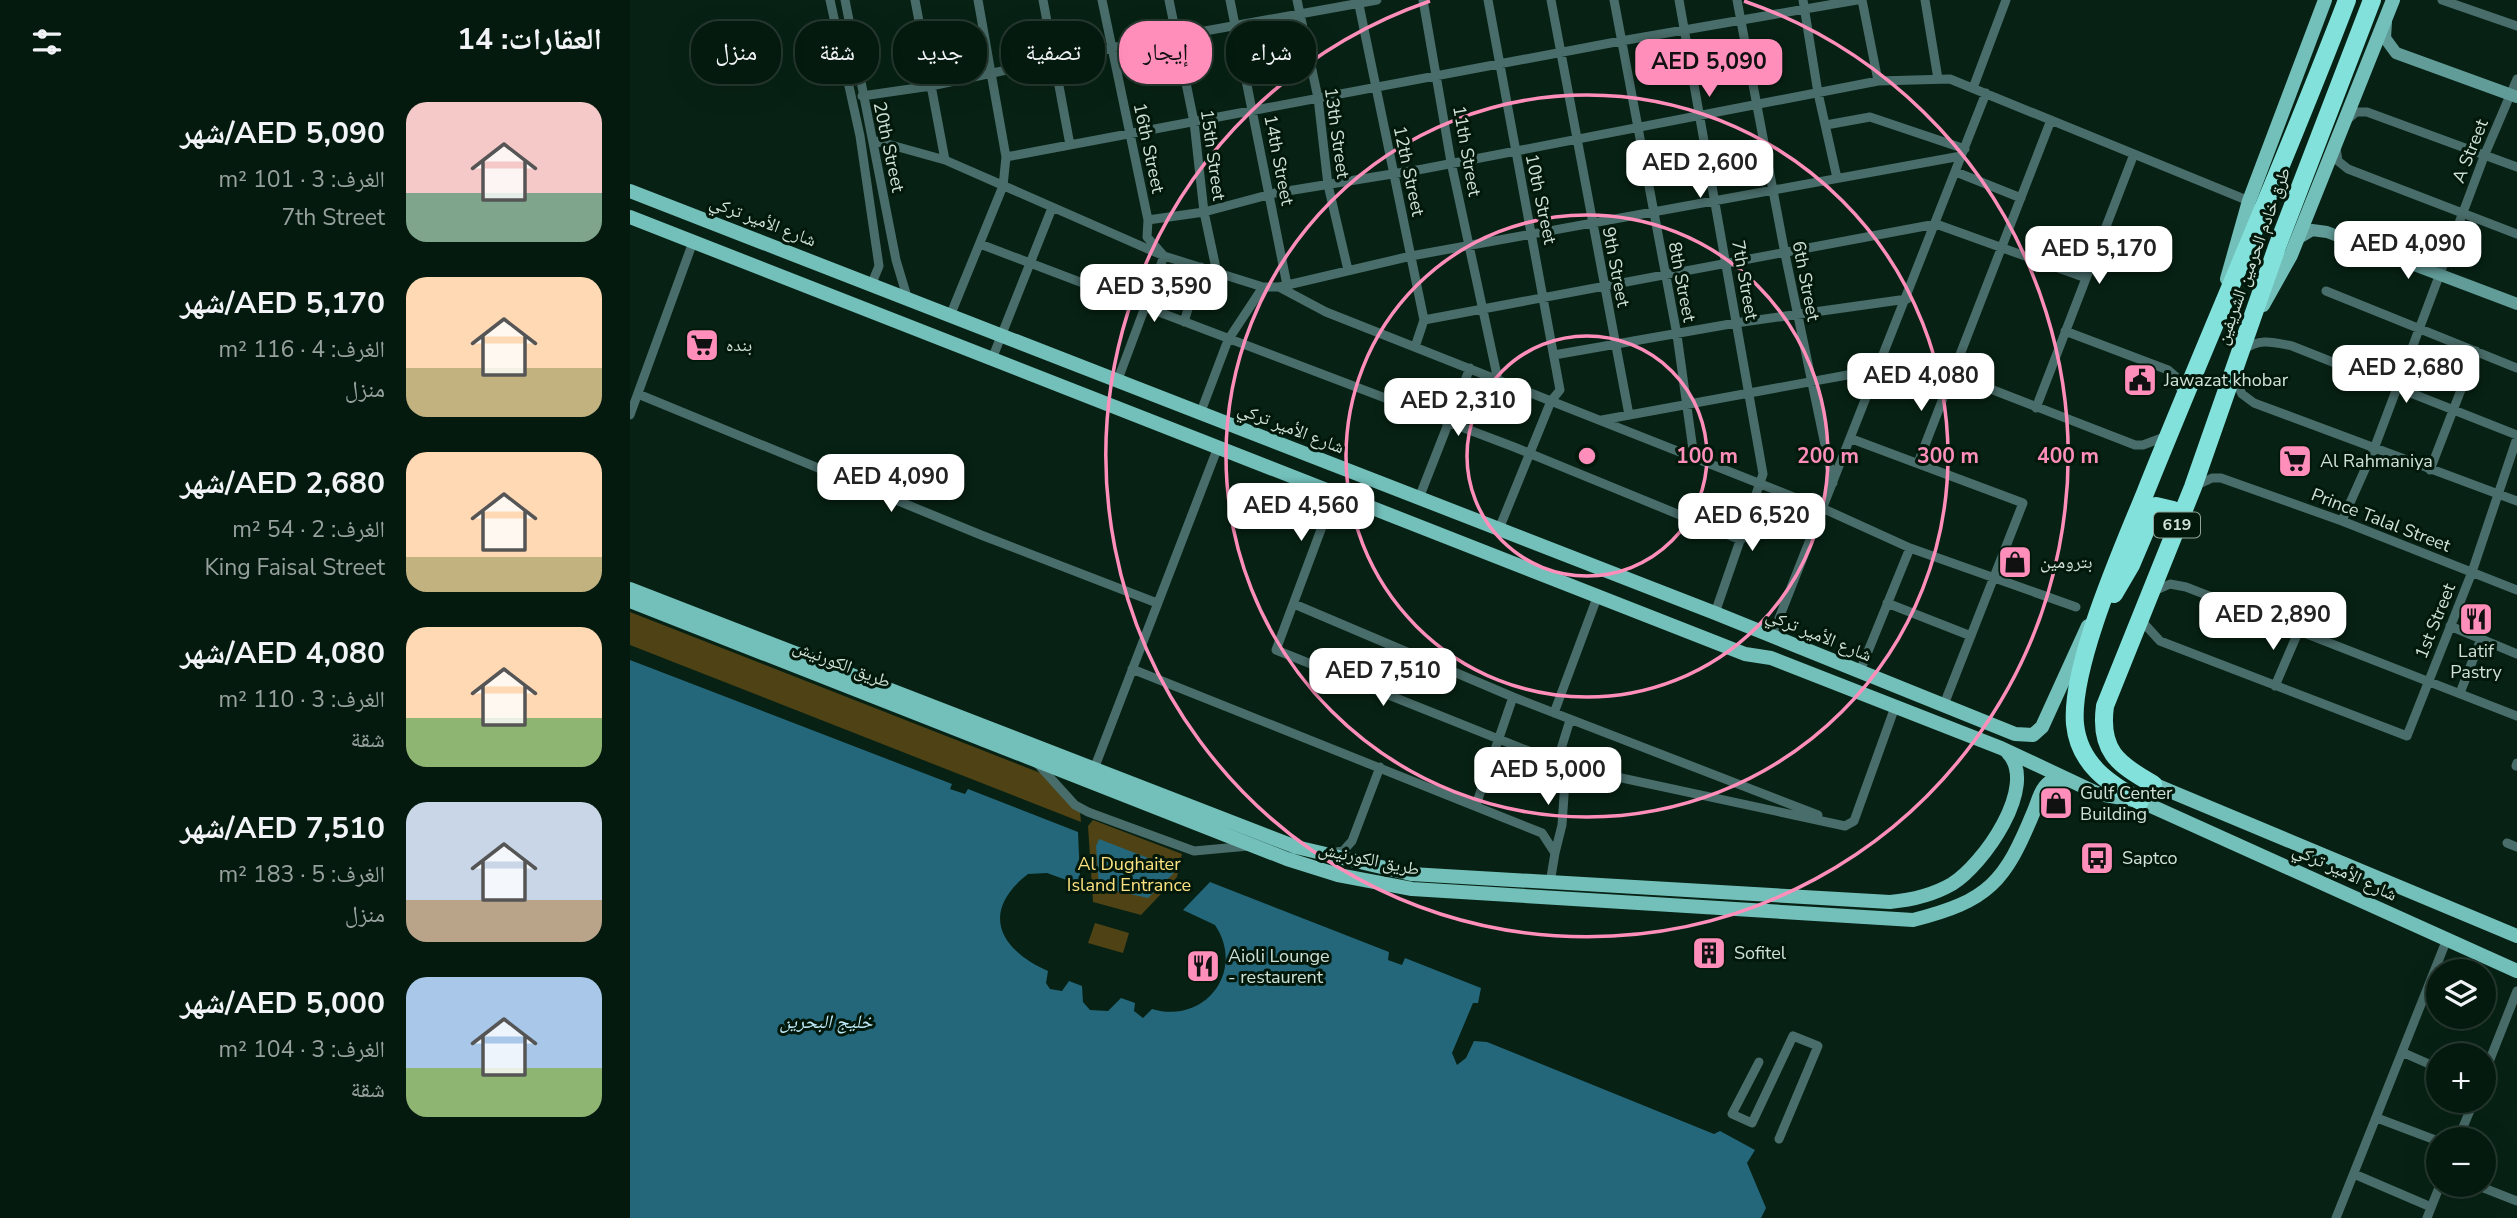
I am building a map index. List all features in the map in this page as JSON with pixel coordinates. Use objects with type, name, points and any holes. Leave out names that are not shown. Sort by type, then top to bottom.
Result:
[{"type":"highway","name":"طرق خادم الحرمين الشريفين","points":[[2105,599],[2216,316],[2254,236],[2347,0]]},
{"type":"highway","name":"طرق خادم الحرمين الشريفين","points":[[2153,784],[2119,762],[2103,729],[2105,706],[2193,487],[2277,247],[2372,0]]},
{"type":"highway","points":[[2176,416],[2191,405],[2237,286],[2250,261],[2254,255],[2265,254],[2260,300]]},
{"type":"highway","points":[[2140,801],[2102,777],[2087,759],[2076,731],[2077,687],[2105,599],[2113,596],[2122,583],[2152,511],[2161,505],[2173,510],[2174,515],[2152,586]]},
{"type":"main road","points":[[2216,316],[2249,201],[2325,0]]},
{"type":"main road","points":[[2251,327],[2297,239],[2392,4]]},
{"type":"main road","name":"شارع الأمير تركي","points":[[630,191],[872,282],[908,300],[1715,613],[2015,734]]},
{"type":"main road","points":[[630,217],[1745,654],[1770,658],[2001,748]]},
{"type":"main road","name":"طريق الكورنيش","points":[[630,589],[1322,855],[1411,874],[1890,902],[1907,900],[1938,891],[1972,869],[1993,842],[2008,810],[2019,771],[2014,759],[2001,748]]},
{"type":"main road","name":"طرق خادم الحرمين الشريفين","points":[[2015,734],[2033,734],[2042,727],[2077,645],[2105,599]]},
{"type":"main road","name":"طريق الكورنيش","points":[[630,601],[1252,846],[1338,874],[1412,889],[1903,920],[1949,911],[1983,894],[2010,863],[2049,782],[2058,779],[2078,784]]},
{"type":"main road","points":[[1770,658],[1775,638]]},
{"type":"main road","name":"شارع الأمير تركي","points":[[2001,748],[2115,799],[2140,801],[2517,971]]},
{"type":"main road","name":"شارع الأمير تركي","points":[[2153,784],[2517,936]]},
{"type":"main road","points":[[2008,810],[2023,808],[2028,810],[2031,819]]},
{"type":"street","name":"20th Street","points":[[830,0],[860,136],[879,266]]},
{"type":"street","name":"20th Street","points":[[845,0],[895,260],[908,300]]},
{"type":"street","points":[[915,0],[945,160]]},
{"type":"street","points":[[950,316],[1003,186],[1006,157],[978,0]]},
{"type":"street","points":[[1043,0],[1047,21]]},
{"type":"street","name":"16th Street","points":[[1102,0],[1148,220],[1147,237],[1164,256]]},
{"type":"street","name":"15th Street","points":[[1169,0],[1174,21]]},
{"type":"street","name":"14th Street","points":[[1230,0],[1234,21]]},
{"type":"street","name":"13th Street","points":[[1297,0],[1318,98],[1328,185],[1348,270]]},
{"type":"street","points":[[1251,21],[1358,1],[1377,0]]},
{"type":"street","name":"11th Street","points":[[1423,0],[1451,162],[1498,380]]},
{"type":"street","name":"10th Street","points":[[1488,0],[1546,298],[1560,390],[1551,401],[1499,529]]},
{"type":"street","name":"9th Street","points":[[1551,0],[1629,415]]},
{"type":"street","name":"8th Street","points":[[1614,0],[1677,335],[1689,405],[1694,457]]},
{"type":"street","name":"7th Street","points":[[1679,0],[1763,474],[1760,484]]},
{"type":"street","name":"6th Street","points":[[1737,0],[1785,254],[1833,485]]},
{"type":"street","points":[[1006,157],[1740,20],[1804,5],[1860,0],[1878,81]]},
{"type":"street","points":[[1925,0],[1938,79]]},
{"type":"street","points":[[1996,0],[2001,14]]},
{"type":"street","points":[[1973,88],[2006,0]]},
{"type":"street","points":[[2442,0],[2517,26]]},
{"type":"street","name":"12th Street","points":[[1358,1],[1424,320],[1415,347]]},
{"type":"street","points":[[2392,4],[2385,38],[2396,53],[2514,96]]},
{"type":"street","points":[[1804,5],[1818,93],[1837,178]]},
{"type":"street","points":[[1105,49],[1119,47]]},
{"type":"street","points":[[862,96],[1001,72]]},
{"type":"street","points":[[1148,220],[1204,212],[1270,194],[1516,151],[1878,81],[1938,79],[1950,79],[1986,93],[2249,201]]},
{"type":"street","name":"A Street","points":[[2342,521],[2374,449],[2485,154],[2514,96],[2517,79]]},
{"type":"street","points":[[1059,84],[1070,145]]},
{"type":"street","name":"15th Street","points":[[1186,84],[1194,122],[1204,212],[1217,273]]},
{"type":"street","name":"14th Street","points":[[1248,84],[1270,194],[1283,286]]},
{"type":"street","points":[[1775,638],[1986,93]]},
{"type":"street","points":[[2347,120],[2356,112],[2367,112],[2517,167]]},
{"type":"street","points":[[1826,125],[1870,117],[1963,153]]},
{"type":"street","points":[[1918,463],[2051,120]]},
{"type":"street","points":[[873,140],[945,160],[1164,256],[1263,287],[1283,286],[1411,256],[1532,232],[1773,192],[1963,153]]},
{"type":"street","points":[[2336,148],[2338,161],[2347,169],[2517,234]]},
{"type":"street","points":[[2036,408],[2134,154]]},
{"type":"street","points":[[1956,172],[2021,198]]},
{"type":"street","points":[[992,359],[1052,208]]},
{"type":"street","points":[[1424,320],[1936,224],[2086,278]]},
{"type":"street","points":[[2297,239],[2312,230],[2327,232],[2517,304]]},
{"type":"street","points":[[630,415],[693,242]]},
{"type":"street","points":[[980,244],[1448,422],[1741,540]]},
{"type":"street","points":[[1117,382],[1164,256]]},
{"type":"street","points":[[872,282],[879,266],[890,268],[895,260]]},
{"type":"street","points":[[1184,322],[1201,267]]},
{"type":"street","points":[[1283,286],[1326,312],[1824,509],[1910,548],[2076,607]]},
{"type":"street","points":[[1200,414],[1228,340],[1263,287]]},
{"type":"street","points":[[2330,293],[2517,368]]},
{"type":"street","points":[[1554,355],[1797,313],[1907,299]]},
{"type":"street","points":[[2065,331],[2168,370],[2176,377],[2184,397]]},
{"type":"street","points":[[2241,351],[2255,342],[2276,342],[2455,408],[2517,436]]},
{"type":"street","points":[[2430,470],[2476,351]]},
{"type":"street","points":[[1419,498],[1470,368]]},
{"type":"street","points":[[1600,420],[1880,369],[1952,374],[2135,445],[2143,445],[2168,436]]},
{"type":"street","points":[[2232,374],[2242,394],[2254,403],[2517,502]]},
{"type":"street","points":[[638,394],[981,535],[1157,603]]},
{"type":"street","name":"1st Street","points":[[2275,686],[2407,736],[2472,572],[2517,436]]},
{"type":"street","points":[[1852,439],[2023,503],[1943,707]]},
{"type":"street","points":[[1094,769],[1218,447]]},
{"type":"street","name":"Prince Talal Street","points":[[2193,487],[2212,478],[2221,478],[2342,521],[2517,590]]},
{"type":"street","points":[[1715,613],[1760,484]]},
{"type":"street","points":[[1335,492],[1276,650],[1562,764],[1845,826],[1854,821],[1895,707]]},
{"type":"street","points":[[1860,671],[1910,548]]},
{"type":"street","points":[[2152,586],[2170,584],[2186,587],[2517,716]]},
{"type":"street","points":[[1554,713],[1598,595]]},
{"type":"street","points":[[1887,603],[1971,636]]},
{"type":"street","points":[[1294,604],[1570,720],[1845,826]]},
{"type":"street","points":[[2139,618],[2160,641],[2275,686],[2299,630]]},
{"type":"street","points":[[2450,626],[2517,654]]},
{"type":"street","points":[[2460,693],[2481,639]]},
{"type":"street","points":[[1132,668],[1542,833],[1555,853]]},
{"type":"street","points":[[1476,805],[1501,739],[1513,697]]},
{"type":"street","points":[[1549,883],[1562,825],[1562,764],[1570,720]]},
{"type":"street","points":[[1035,760],[1075,805],[1088,812],[1194,851],[1252,846]]},
{"type":"street","points":[[1322,855],[1344,850],[1352,841],[1381,767]]},
{"type":"street","points":[[1352,841],[1358,855],[1368,865]]},
{"type":"street","points":[[2507,844],[2517,847]]},
{"type":"street","points":[[2336,1218],[2404,1053],[2447,939]]},
{"type":"street","points":[[2496,1044],[2517,991]]},
{"type":"street","points":[[1759,1062],[1732,1114],[1752,1123],[1793,1036],[1818,1046],[1779,1139]]},
{"type":"street","points":[[2404,1053],[2426,1063]]},
{"type":"street","points":[[2377,1118],[2426,1136]]},
{"type":"street","points":[[2354,1174],[2431,1207]]},
{"type":"street","points":[[2496,1193],[2517,1201]]},
{"type":"street","points":[[2427,1218],[2435,1197]]},
{"type":"green space","points":[[630,612],[1043,774],[1080,812],[1081,822],[630,645]]},
{"type":"green space","name":"Al Dughaiter Island Entrance","points":[[1093,820],[1182,854],[1177,877],[1141,915],[1093,902],[1088,826]]},
{"type":"green space","points":[[1095,923],[1129,933],[1123,953],[1088,943]]},
{"type":"water","name":"خليج البحرين","points":[[630,660],[952,784],[950,789],[965,794],[968,789],[1078,832],[1080,879],[1072,882],[1047,873],[1028,874],[1013,888],[1004,902],[1000,916],[1008,941],[1031,962],[1048,971],[1046,983],[1050,989],[1062,991],[1069,981],[1082,986],[1083,1002],[1090,1010],[1108,1011],[1121,998],[1135,1003],[1134,1011],[1143,1018],[1152,1009],[1171,1012],[1189,1009],[1203,1002],[1215,990],[1223,976],[1226,960],[1223,942],[1215,925],[1183,910],[1210,882],[1389,952],[1388,960],[1402,965],[1405,958],[1481,988],[1478,1003],[1473,1003],[1452,1053],[1457,1065],[1466,1058],[1474,1041],[1487,1042],[1714,1134],[1720,1131],[1755,1150],[1747,1163],[1766,1208],[1761,1218],[630,1218]]},
{"type":"water","points":[[1099,839],[1174,868],[1173,874],[1148,898],[1099,887],[1096,846]]},
{"type":"place","name":"بنده","points":[[702,345]]},
{"type":"place","name":"Jawazat khobar","points":[[2140,380]]},
{"type":"place","name":"Al Rahmaniya","points":[[2295,461]]},
{"type":"place","name":"بترومين","points":[[2015,562]]},
{"type":"place","name":"Latif Pastry","points":[[2476,619]]},
{"type":"place","name":"Gulf Center Building","points":[[2056,803]]},
{"type":"place","name":"Saptco","points":[[2097,858]]},
{"type":"place","name":"Sofitel","points":[[1709,953]]},
{"type":"place","name":"Aioli Lounge - restaurent","points":[[1203,966]]}]
